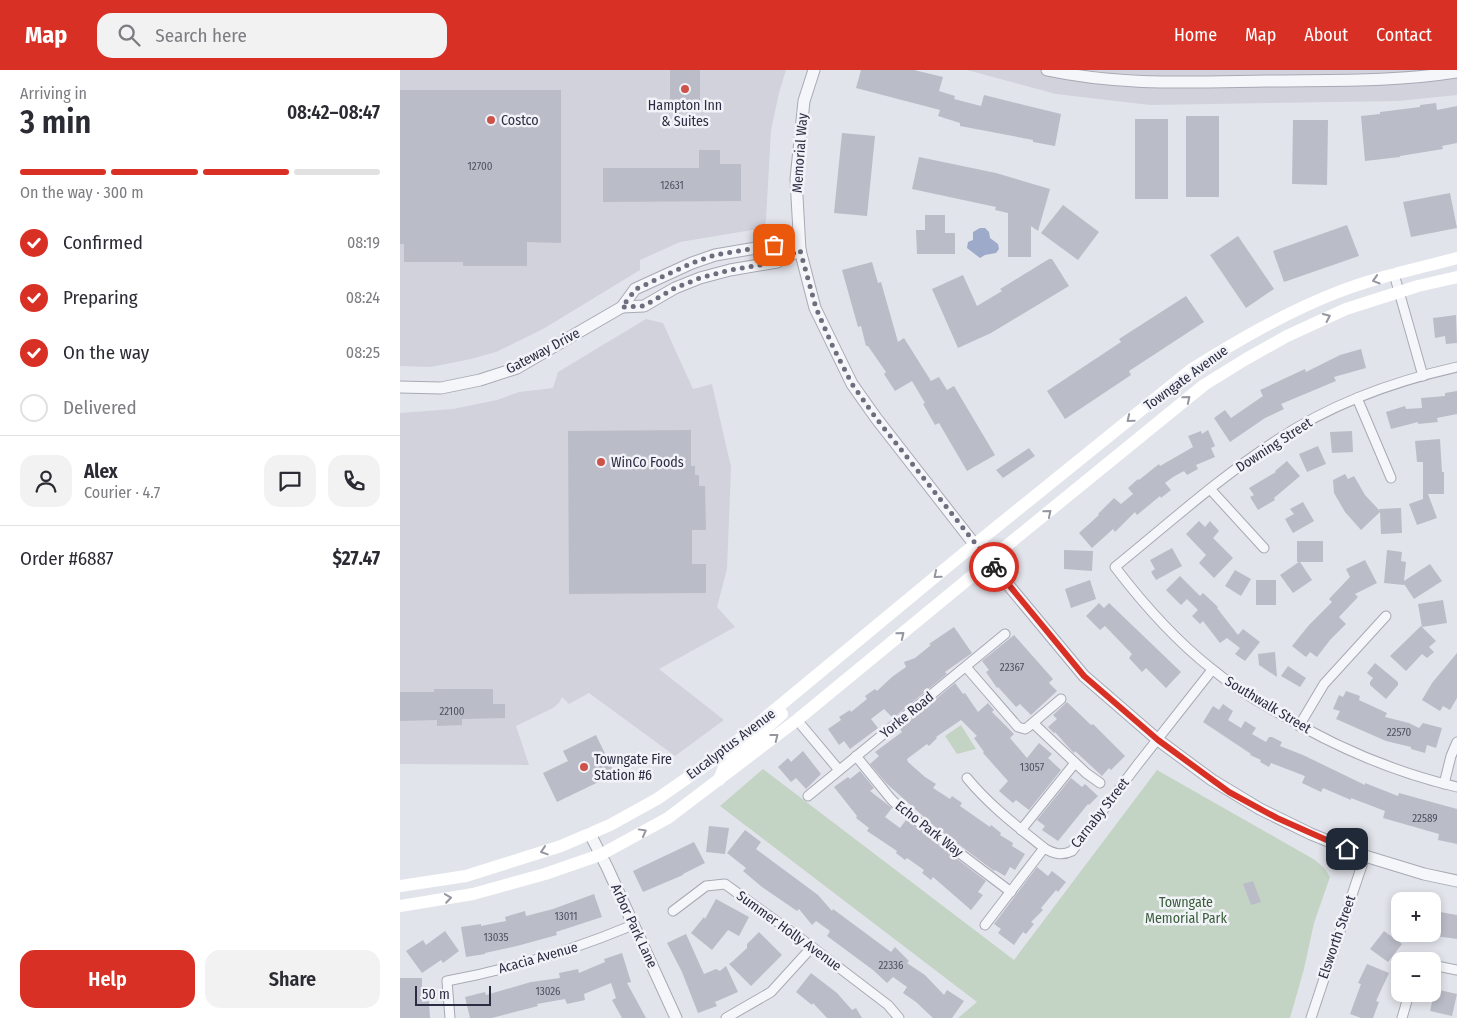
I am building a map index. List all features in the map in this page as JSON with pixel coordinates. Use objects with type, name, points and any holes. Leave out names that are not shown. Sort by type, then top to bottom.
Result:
[{"type":"main road","name":"Towngate Avenue","points":[[975,545],[1200,364],[1250,334],[1334,293],[1394,274],[1457,258]]},
{"type":"main road","name":"Towngate Avenue","points":[[989,561],[1204,385],[1246,359],[1287,336],[1346,309],[1457,277]]},
{"type":"main road","name":"Eucalyptus Avenue","points":[[400,886],[466,876],[553,848],[590,834],[657,799],[719,756],[975,545]]},
{"type":"main road","name":"Eucalyptus Avenue","points":[[400,906],[473,894],[545,874],[600,855],[668,818],[797,720],[989,561]]},
{"type":"main road","points":[[797,720],[796,704],[832,674],[829,665]]},
{"type":"main road","points":[[719,780],[725,765],[781,716],[789,699]]},
{"type":"street","name":"Memorial Way","points":[[814,70],[804,101],[796,180],[800,250],[816,308],[852,384],[975,545]]},
{"type":"street","points":[[1047,70],[1102,79],[1160,83],[1396,79],[1457,72]]},
{"type":"street","name":"Gateway Drive","points":[[400,387],[441,388],[480,380],[517,368],[622,307],[636,289],[692,263],[715,255],[774,245],[800,250]]},
{"type":"street","name":"Gateway Drive","points":[[622,307],[644,306],[675,288],[700,278],[730,270],[777,262],[800,250]]},
{"type":"street","points":[[1394,274],[1423,376]]},
{"type":"street","name":"Downing Street","points":[[1116,567],[1211,490],[1278,439],[1324,413],[1357,398],[1457,367]]},
{"type":"street","points":[[1357,398],[1391,478]]},
{"type":"street","points":[[1211,490],[1264,548]]},
{"type":"street","points":[[975,545],[1084,676],[1158,740],[1212,780],[1260,809],[1311,834],[1365,856],[1424,874],[1457,881]]},
{"type":"street","name":"Southwalk Street","points":[[1116,567],[1136,594],[1172,634],[1212,670],[1255,700],[1299,726],[1350,750],[1389,766],[1457,787]]},
{"type":"street","points":[[1299,726],[1324,684],[1386,616]]},
{"type":"street","name":"Yorke Road","points":[[808,796],[1005,634]]},
{"type":"street","points":[[966,667],[1018,727],[1025,729],[1061,699]]},
{"type":"street","name":"Carnaby Street","points":[[967,778],[980,794],[1000,813],[1044,848],[1059,854],[1066,854],[1072,851],[1212,670]]},
{"type":"street","points":[[797,720],[839,770]]},
{"type":"street","points":[[1033,723],[1100,784]]},
{"type":"street","points":[[1444,784],[1451,756],[1457,742]]},
{"type":"street","name":"Echo Park Way","points":[[856,756],[900,808],[1011,892]]},
{"type":"street","points":[[1021,830],[1075,763]]},
{"type":"street","name":"Arbor Park Lane","points":[[590,834],[676,1018]]},
{"type":"street","points":[[985,925],[1044,848]]},
{"type":"street","name":"Elsworth Street","points":[[1311,1018],[1365,856]]},
{"type":"street","name":"Summer Holly Avenue","points":[[673,911],[706,886],[725,884],[888,1005],[899,1018]]},
{"type":"street","name":"Acacia Avenue","points":[[450,1018],[447,981],[502,969],[560,953],[588,944],[633,925]]},
{"type":"street","points":[[726,1018],[771,992],[812,947]]},
{"type":"street","points":[[1441,967],[1457,970]]},
{"type":"street","points":[[1402,1018],[1407,1002]]},
{"type":"shaded area","points":[[400,70],[786,70],[771,130],[764,228],[680,242],[640,260],[640,270],[543,329],[496,352],[431,367],[400,366]]},
{"type":"shaded area","points":[[967,70],[1457,70],[1457,95],[1398,101],[1150,105],[1056,94]]},
{"type":"shaded area","points":[[646,319],[663,323],[693,389],[712,384],[731,467],[727,569],[717,607],[735,627],[659,669],[724,720],[675,756],[589,693],[569,704],[562,697],[553,708],[516,726],[529,765],[400,764],[400,413],[453,409],[497,400],[519,392],[553,388],[558,372]]},
{"type":"green space","points":[[961,725],[976,749],[957,754],[945,736]]},
{"type":"green space","name":"Towngate Memorial Park","points":[[763,769],[1014,960],[1157,770],[1315,860],[1325,869],[1330,877],[1314,923],[1304,969],[1290,1018],[958,1018],[977,1002],[720,806]]},
{"type":"water","points":[[980,228],[985,228],[989,232],[990,238],[998,244],[999,249],[996,253],[980,258],[967,248],[968,242],[973,240],[973,232]]},
{"type":"building","name":"Hampton Inn & Suites","points":[[670,70],[700,70],[700,102],[670,102]]},
{"type":"building","points":[[861,70],[914,70],[943,77],[939,91],[955,96],[954,99],[981,106],[984,95],[1061,114],[1055,146],[960,126],[960,123],[938,116],[940,110],[856,88]]},
{"type":"building","points":[[400,90],[561,90],[561,243],[527,242],[527,266],[463,266],[463,262],[404,262],[404,244],[400,244]]},
{"type":"building","points":[[1436,103],[1437,110],[1457,106],[1457,143],[1442,146],[1443,149],[1365,161],[1361,116]]},
{"type":"building","points":[[1186,116],[1219,116],[1219,197],[1186,197]]},
{"type":"building","points":[[1135,119],[1168,119],[1168,199],[1135,199]]},
{"type":"building","points":[[1293,120],[1328,120],[1327,185],[1292,184]]},
{"type":"building","points":[[842,133],[875,136],[867,216],[834,213]]},
{"type":"building","points":[[699,150],[720,150],[720,164],[741,164],[741,201],[603,202],[603,168],[699,168]]},
{"type":"building","points":[[919,157],[996,173],[1050,189],[1038,231],[1031,226],[1031,257],[1008,257],[1008,213],[995,210],[996,207],[912,189]]},
{"type":"building","points":[[1450,193],[1457,228],[1411,237],[1403,202]]},
{"type":"building","points":[[1063,205],[1099,232],[1078,260],[1041,233]]},
{"type":"building","points":[[925,215],[945,215],[945,233],[955,233],[955,254],[917,254],[916,230],[925,230]]},
{"type":"building","points":[[1347,225],[1359,256],[1284,282],[1273,251]]},
{"type":"building","points":[[1238,236],[1274,289],[1246,308],[1210,255]]},
{"type":"building","points":[[1052,259],[1069,286],[991,333],[958,348],[932,289],[963,275],[977,306],[1002,291],[1000,289]]},
{"type":"building","points":[[872,262],[878,283],[881,282],[898,342],[904,338],[931,381],[939,377],[947,390],[954,386],[995,455],[967,471],[939,423],[935,425],[912,381],[895,391],[884,374],[886,372],[868,346],[866,346],[861,326],[858,327],[842,270]]},
{"type":"building","points":[[1186,296],[1204,322],[1129,371],[1131,375],[1065,419],[1047,391],[1121,342],[1119,339]]},
{"type":"building","points":[[1456,315],[1457,343],[1446,344],[1445,336],[1435,338],[1433,318]]},
{"type":"building","points":[[1361,349],[1366,368],[1334,377],[1336,381],[1281,404],[1284,409],[1265,418],[1230,442],[1214,418],[1225,410],[1231,418],[1263,396],[1260,390],[1305,369],[1306,372],[1340,355]]},
{"type":"building","points":[[1457,391],[1457,414],[1437,418],[1438,422],[1418,424],[1418,422],[1391,429],[1386,412],[1405,406],[1406,409],[1422,408],[1421,398],[1445,396],[1445,393]]},
{"type":"building","points":[[691,430],[691,466],[695,466],[695,475],[699,475],[699,486],[705,486],[706,530],[692,530],[692,564],[706,564],[706,593],[569,594],[568,431]]},
{"type":"building","points":[[1208,430],[1215,446],[1211,448],[1215,457],[1196,465],[1198,469],[1187,475],[1184,471],[1173,477],[1165,483],[1171,490],[1161,498],[1160,496],[1137,515],[1135,512],[1115,532],[1113,529],[1092,548],[1079,533],[1114,498],[1121,504],[1133,494],[1128,488],[1138,479],[1159,464],[1160,466],[1193,447],[1188,436],[1201,431],[1202,434]]},
{"type":"building","points":[[1352,431],[1353,452],[1332,453],[1330,432]]},
{"type":"building","points":[[1440,439],[1442,472],[1444,472],[1444,494],[1428,494],[1437,518],[1417,525],[1409,504],[1423,499],[1423,462],[1417,462],[1415,441]]},
{"type":"building","points":[[1318,446],[1326,464],[1307,472],[1299,454]]},
{"type":"building","points":[[1029,448],[1035,456],[1003,478],[996,470]]},
{"type":"building","points":[[1287,461],[1300,476],[1274,498],[1275,500],[1258,510],[1250,497],[1254,495],[1249,488],[1276,472]]},
{"type":"building","points":[[1345,474],[1348,479],[1354,476],[1365,495],[1380,511],[1379,509],[1401,508],[1402,533],[1381,534],[1380,512],[1361,530],[1345,512],[1334,493],[1333,480]]},
{"type":"building","points":[[1303,502],[1314,521],[1293,533],[1285,519],[1294,514],[1290,509]]},
{"type":"building","points":[[1199,521],[1205,527],[1210,521],[1219,531],[1213,538],[1233,558],[1214,578],[1199,563],[1206,555],[1186,534]]},
{"type":"building","points":[[1297,541],[1323,541],[1323,562],[1300,562],[1312,580],[1293,593],[1280,575],[1299,562],[1297,562]]},
{"type":"building","points":[[1172,548],[1182,566],[1156,580],[1151,572],[1155,569],[1150,560]]},
{"type":"building","points":[[1064,550],[1093,551],[1092,571],[1064,569]]},
{"type":"building","points":[[1387,550],[1402,552],[1401,561],[1406,562],[1404,581],[1430,564],[1442,581],[1414,599],[1404,584],[1384,583]]},
{"type":"building","points":[[1365,560],[1377,583],[1355,594],[1358,597],[1339,617],[1346,624],[1317,657],[1310,652],[1306,657],[1292,646],[1309,625],[1332,602],[1329,599],[1350,577],[1346,569]]},
{"type":"building","points":[[1235,570],[1251,579],[1241,596],[1225,586]]},
{"type":"building","points":[[1180,576],[1200,596],[1203,593],[1218,607],[1238,635],[1243,629],[1260,642],[1245,661],[1235,654],[1240,648],[1227,638],[1220,643],[1203,621],[1200,624],[1192,616],[1198,610],[1187,599],[1181,605],[1166,590]]},
{"type":"building","points":[[1090,580],[1096,599],[1071,608],[1065,589]]},
{"type":"building","points":[[1256,580],[1276,580],[1276,605],[1256,605]]},
{"type":"building","points":[[1443,600],[1447,623],[1422,627],[1418,604]]},
{"type":"building","points":[[1099,603],[1104,608],[1109,603],[1181,672],[1166,688],[1146,668],[1142,672],[1129,658],[1132,654],[1105,626],[1100,630],[1086,616]]},
{"type":"building","points":[[1421,626],[1436,641],[1429,647],[1434,652],[1427,658],[1422,654],[1406,671],[1390,656]]},
{"type":"building","points":[[954,627],[972,653],[945,672],[947,674],[893,718],[884,709],[871,719],[878,728],[850,749],[844,741],[839,745],[828,729],[841,720],[839,717],[850,710],[851,712],[867,699],[865,696],[875,689],[877,691],[906,667],[904,662],[915,658],[931,645],[929,644]]},
{"type":"building","points":[[1014,635],[1053,679],[1049,683],[1057,691],[1031,715],[1020,704],[1016,707],[997,688],[986,672],[989,670],[982,661]]},
{"type":"building","points":[[1275,652],[1277,677],[1259,665],[1258,654]]},
{"type":"building","points":[[1457,653],[1457,698],[1450,710],[1443,706],[1440,711],[1422,700],[1432,683]]},
{"type":"building","points":[[1375,663],[1398,682],[1398,685],[1386,699],[1370,685],[1373,678],[1367,673]]},
{"type":"building","points":[[1288,666],[1306,678],[1300,687],[1281,676]]},
{"type":"building","points":[[955,683],[963,694],[965,693],[978,712],[988,703],[994,710],[992,712],[1014,734],[1010,738],[1027,758],[1039,743],[1052,754],[1048,758],[1061,770],[1029,810],[1016,800],[1013,803],[999,791],[1008,781],[983,753],[974,738],[977,736],[961,720],[936,737],[929,746],[927,744],[907,759],[925,777],[936,784],[933,788],[950,799],[952,796],[962,803],[960,806],[990,827],[991,825],[1001,833],[1000,835],[1013,843],[1012,846],[1025,854],[1015,870],[1010,867],[1005,876],[994,871],[933,825],[886,783],[870,764],[879,756],[875,752],[902,732],[900,729]]},
{"type":"building","points":[[434,689],[493,689],[493,704],[505,704],[505,718],[462,719],[462,725],[437,726],[437,720],[400,721],[400,692],[434,692]]},
{"type":"building","points":[[1346,691],[1360,696],[1359,700],[1387,713],[1385,717],[1409,723],[1419,728],[1423,723],[1442,728],[1436,748],[1427,745],[1425,753],[1411,749],[1411,747],[1386,741],[1336,719],[1340,711],[1333,709],[1339,695],[1343,697]]},
{"type":"building","points":[[1067,702],[1091,725],[1093,724],[1125,756],[1102,776],[1075,751],[1074,753],[1048,727],[1057,719],[1053,715]]},
{"type":"building","points":[[1223,704],[1233,711],[1228,720],[1241,728],[1245,721],[1256,728],[1252,734],[1266,742],[1269,737],[1272,737],[1282,742],[1280,746],[1365,785],[1365,783],[1398,796],[1399,793],[1457,809],[1457,844],[1438,840],[1439,834],[1383,818],[1385,811],[1351,798],[1351,800],[1323,788],[1321,792],[1302,783],[1305,776],[1271,763],[1269,767],[1260,762],[1261,760],[1250,755],[1203,722],[1213,706],[1219,710]]},
{"type":"building","name":"Towngate Fire Station #6","points":[[596,735],[615,774],[557,802],[543,773],[568,761],[563,751]]},
{"type":"building","points":[[803,751],[821,774],[806,789],[796,778],[791,782],[778,767],[788,758],[791,762]]},
{"type":"building","points":[[860,771],[874,788],[870,791],[892,808],[885,817],[900,828],[906,820],[986,881],[978,892],[983,895],[971,910],[933,877],[931,880],[922,873],[924,870],[907,858],[905,860],[896,853],[897,851],[867,831],[869,828],[856,818],[857,816],[834,787],[848,777],[850,779]]},
{"type":"building","points":[[1071,778],[1082,787],[1085,784],[1098,796],[1088,804],[1058,841],[1042,830],[1045,826],[1037,820]]},
{"type":"building","points":[[709,826],[729,828],[725,854],[706,852]]},
{"type":"building","points":[[745,830],[761,842],[756,849],[818,895],[832,911],[833,909],[891,952],[895,947],[909,961],[907,963],[925,975],[944,995],[947,990],[964,1001],[952,1018],[933,1018],[903,993],[907,987],[893,977],[887,983],[873,970],[827,936],[830,931],[816,921],[812,925],[799,909],[797,911],[762,887],[743,871],[746,868],[727,853]]},
{"type":"building","points":[[694,842],[705,863],[683,875],[643,892],[633,871]]},
{"type":"building","points":[[1037,867],[1048,876],[1052,871],[1066,882],[1058,892],[1056,890],[1041,908],[1043,910],[1031,922],[1034,924],[1026,934],[1023,932],[1014,945],[998,933],[1001,929],[994,924]]},
{"type":"building","points":[[1253,881],[1261,902],[1251,905],[1243,884]]},
{"type":"building","points":[[594,894],[602,917],[556,932],[557,935],[485,954],[466,957],[461,927],[481,924],[481,926],[506,921],[505,917],[525,911],[526,916],[553,909]]},
{"type":"building","points":[[716,899],[749,917],[739,936],[728,930],[712,950],[691,933],[704,917],[705,919]]},
{"type":"building","points":[[1441,912],[1457,915],[1457,939],[1441,937]]},
{"type":"building","points":[[445,931],[459,951],[443,963],[441,960],[422,973],[406,951],[423,940],[426,945]]},
{"type":"building","points":[[1384,931],[1391,936],[1391,942],[1402,944],[1396,952],[1391,952],[1391,958],[1388,962],[1370,949]]},
{"type":"building","points":[[759,932],[782,955],[751,986],[729,964],[747,948],[747,944]]},
{"type":"building","points":[[686,934],[704,974],[716,969],[720,971],[726,966],[738,992],[715,1002],[717,1006],[698,1013],[682,972],[667,943]]},
{"type":"building","points":[[622,953],[631,982],[627,983],[646,1018],[622,1018],[612,1000],[616,998],[611,983],[584,994],[585,1000],[567,1004],[565,999],[537,1004],[538,1006],[492,1018],[470,1018],[465,997],[485,992],[486,995],[531,982],[560,978],[559,973],[578,969],[579,973],[605,962],[604,959]]},
{"type":"building","points":[[1367,964],[1389,973],[1376,1001],[1379,1002],[1373,1018],[1361,1018],[1350,1014],[1361,984],[1358,983]]},
{"type":"building","points":[[811,973],[837,993],[852,1010],[856,1008],[862,1018],[827,1018],[813,1003],[812,1005],[796,992]]},
{"type":"building","points":[[400,978],[422,978],[422,1002],[429,1001],[430,1018],[400,1018]]},
{"type":"building","points":[[1441,990],[1457,994],[1452,1016],[1430,1011],[1432,1002],[1441,1002]]},
{"type":"way so far","points":[[774,245],[715,255],[665,274],[636,289],[622,307],[644,306],[675,288],[700,278],[730,270],[777,262],[800,250],[816,308],[852,384],[876,418],[994,567]]},
{"type":"place","name":"Hampton Inn & Suites","points":[[685,89]]},
{"type":"place","name":"Costco","points":[[491,120]]},
{"type":"place","name":"WinCo Foods","points":[[601,462]]},
{"type":"place","name":"Towngate Fire Station #6","points":[[584,767]]},
{"type":"route","points":[[994,567],[1084,676],[1158,740],[1229,792],[1277,818],[1347,849]]}]
